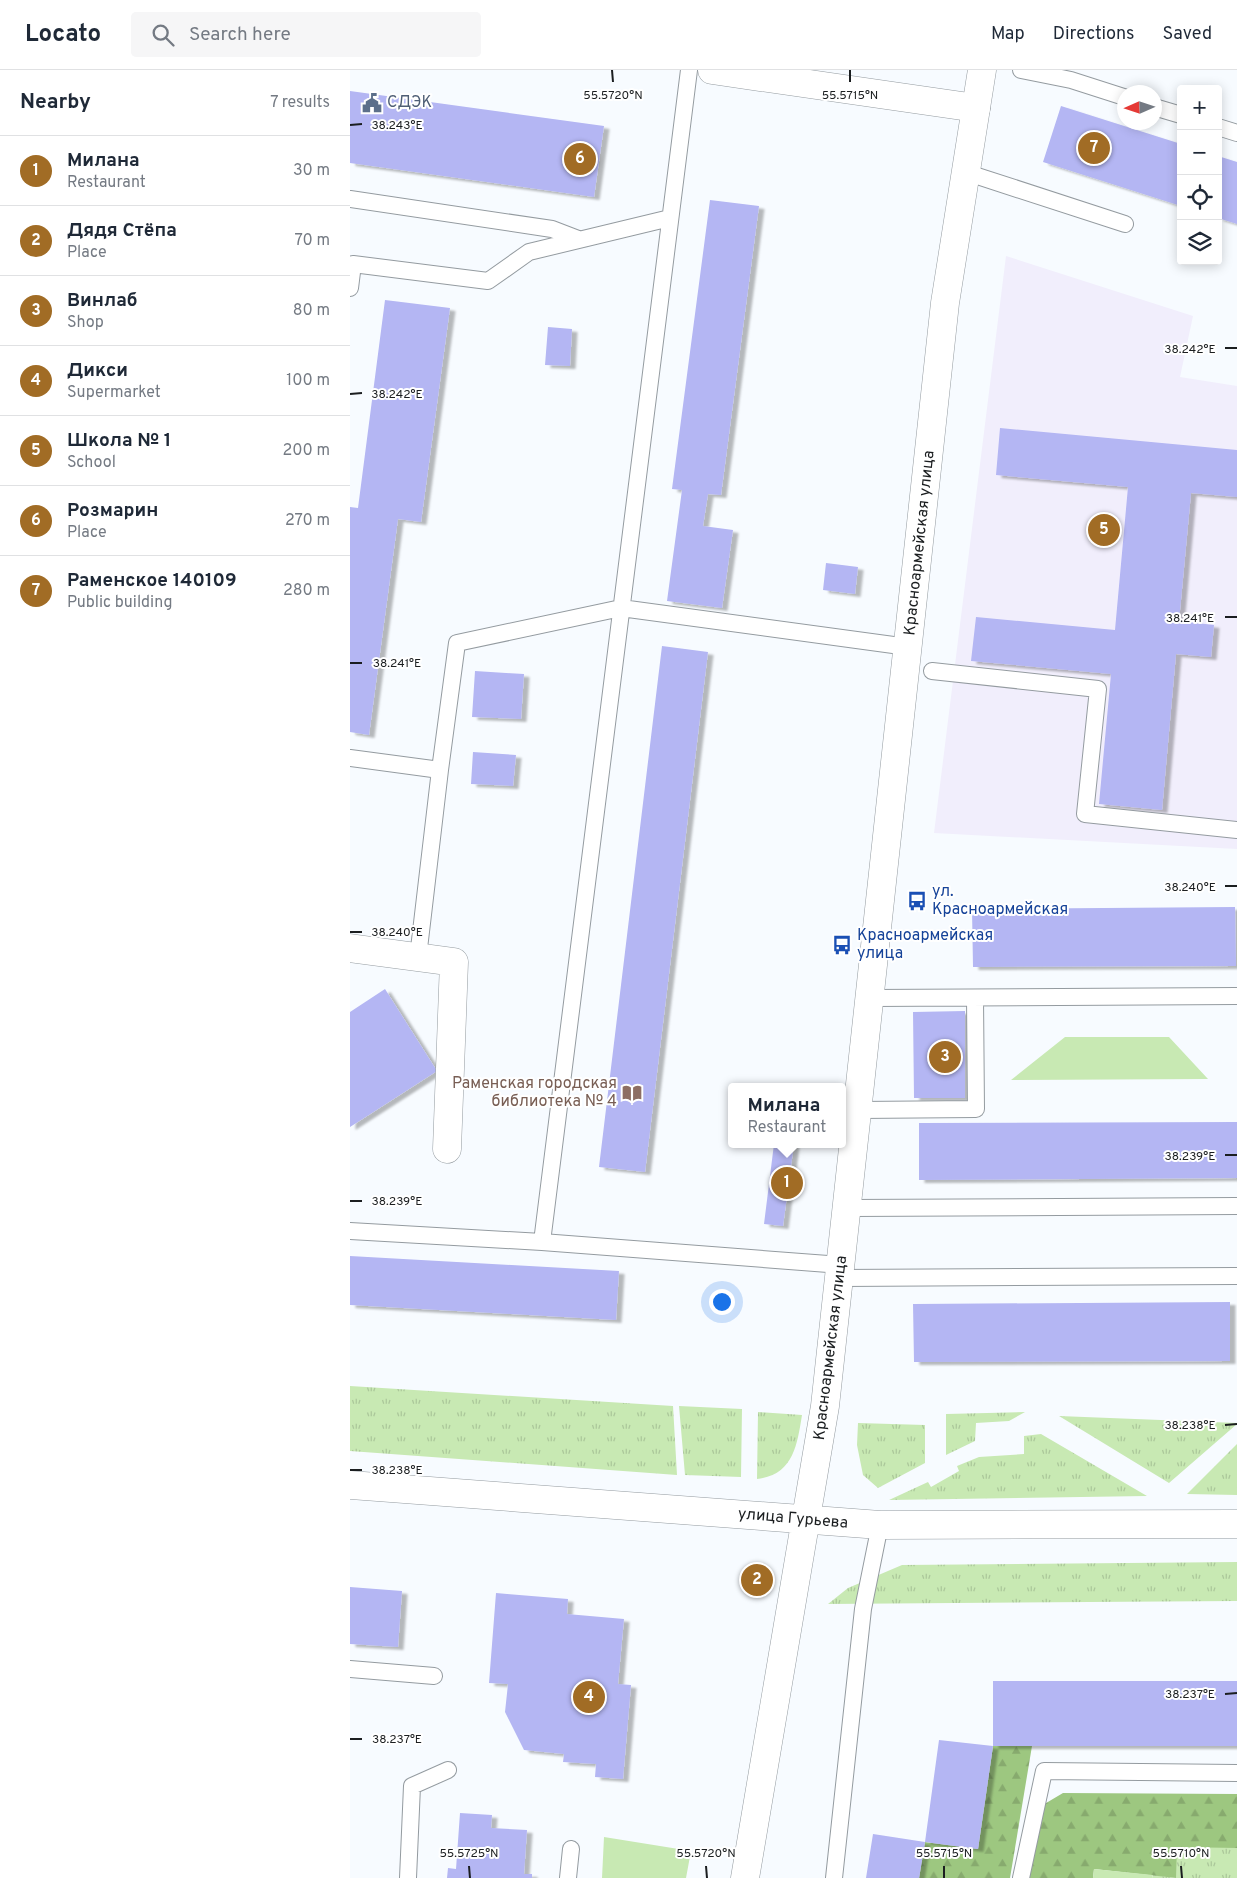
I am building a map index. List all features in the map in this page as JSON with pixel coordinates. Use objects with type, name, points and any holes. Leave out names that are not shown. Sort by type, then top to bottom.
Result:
[{"type":"main road","points":[[712,70],[976,108]]},
{"type":"main road","name":"Красноармейская улица","points":[[745,1878],[825,1406],[859,1110],[946,303],[982,70]]},
{"type":"main road","points":[[350,948],[454,962],[446,1149]]},
{"type":"main road","name":"улица Гурьева","points":[[350,1484],[807,1521],[880,1525],[1237,1524]]},
{"type":"lane","points":[[542,1242],[689,70]]},
{"type":"lane","points":[[1021,70],[1072,80],[1117,95]]},
{"type":"lane","points":[[1162,109],[1177,114]]},
{"type":"lane","points":[[1222,128],[1237,133]]},
{"type":"lane","points":[[965,172],[1125,224]]},
{"type":"lane","points":[[350,199],[552,229],[578,239]]},
{"type":"lane","points":[[350,288],[353,264],[488,281],[529,252],[670,218]]},
{"type":"lane","points":[[418,957],[457,643],[622,608],[908,647]]},
{"type":"lane","points":[[932,671],[1098,688],[1085,814],[1237,830]]},
{"type":"lane","points":[[350,758],[440,770]]},
{"type":"lane","points":[[871,998],[1237,996]]},
{"type":"lane","points":[[859,1110],[976,1109],[970,1039],[975,998]]},
{"type":"lane","points":[[848,1208],[1237,1206]]},
{"type":"lane","points":[[350,1231],[542,1242],[840,1272],[1237,1276]]},
{"type":"lane","points":[[834,1878],[863,1609],[880,1525]]},
{"type":"lane","points":[[350,1669],[434,1676]]},
{"type":"lane","points":[[408,1878],[412,1786],[448,1770]]},
{"type":"lane","points":[[1021,1878],[1044,1771],[1237,1773]]},
{"type":"lane","points":[[568,1878],[571,1849]]},
{"type":"shaded area","points":[[1006,256],[1193,316],[1180,377],[1237,386],[1237,849],[934,833]]},
{"type":"green space","points":[[1065,1037],[1169,1037],[1208,1079],[1011,1080]]},
{"type":"green space","points":[[350,1386],[673,1406],[677,1475],[350,1451]]},
{"type":"green space","points":[[679,1406],[742,1409],[741,1477],[685,1475]]},
{"type":"green space","points":[[758,1412],[802,1415],[795,1448],[786,1465],[779,1472],[757,1479]]},
{"type":"green space","points":[[1025,1412],[1009,1421],[976,1423],[975,1441],[946,1455],[946,1414]]},
{"type":"green space","points":[[1059,1416],[1237,1423],[1237,1424],[1169,1483]]},
{"type":"green space","points":[[858,1423],[925,1425],[925,1463],[878,1488],[863,1475],[857,1445]]},
{"type":"green space","points":[[1041,1434],[1147,1496],[889,1500],[928,1482],[931,1487],[959,1471],[957,1466],[979,1457],[1024,1454],[1024,1436]]},
{"type":"green space","points":[[1237,1444],[1237,1495],[1187,1494]]},
{"type":"green space","points":[[1237,1562],[1237,1601],[828,1604],[848,1588],[902,1565]]},
{"type":"green space","points":[[993,1746],[1032,1746],[1010,1878],[919,1878],[925,1842],[978,1849]]},
{"type":"green space","points":[[1063,1793],[1237,1794],[1237,1848],[1177,1847],[1176,1878],[1094,1869],[1093,1878],[1021,1878],[1036,1809]]},
{"type":"green space","points":[[604,1837],[691,1851],[686,1878],[602,1878]]},
{"type":"green space","points":[[1176,1847],[1237,1847],[1237,1878],[1176,1878]]},
{"type":"green space","points":[[1094,1869],[1153,1875],[1152,1878],[1093,1878]]},
{"type":"green space","points":[[1153,1875],[1176,1878],[1152,1878]]},
{"type":"building","points":[[350,91],[604,126],[594,197],[350,163]]},
{"type":"building","points":[[1061,106],[1117,124],[1117,130],[1137,130],[1177,143],[1177,205],[1043,162]]},
{"type":"building","points":[[1222,157],[1237,162],[1237,224],[1222,219]]},
{"type":"building","points":[[710,200],[759,206],[721,495],[708,494],[703,526],[733,530],[722,608],[667,601],[682,490],[672,489]]},
{"type":"building","points":[[385,300],[450,308],[421,522],[398,519],[369,735],[350,732],[350,507],[358,508]]},
{"type":"building","points":[[548,327],[572,329],[570,366],[545,365]]},
{"type":"building","points":[[1000,428],[1237,450],[1237,497],[1191,493],[1179,621],[1214,625],[1211,657],[1176,654],[1162,810],[1099,804],[1111,674],[971,661],[976,617],[1115,630],[1128,487],[996,475]]},
{"type":"building","points":[[826,563],[858,567],[855,594],[823,590]]},
{"type":"building","points":[[662,646],[708,652],[645,1172],[599,1167]]},
{"type":"building","points":[[475,671],[524,674],[521,719],[472,717]]},
{"type":"building","points":[[473,752],[516,755],[513,786],[471,784]]},
{"type":"building","points":[[1235,907],[1236,966],[973,967],[972,909]]},
{"type":"building","points":[[385,989],[437,1071],[350,1127],[350,1012]]},
{"type":"building","points":[[965,1011],[965,1098],[914,1098],[913,1012]]},
{"type":"building","points":[[1237,1122],[1237,1178],[919,1180],[919,1123]]},
{"type":"building","points":[[774,1148],[793,1148],[783,1226],[764,1224]]},
{"type":"building","points":[[350,1256],[619,1271],[616,1320],[350,1305]]},
{"type":"building","points":[[1230,1302],[1230,1361],[914,1362],[913,1304]]},
{"type":"building","points":[[350,1587],[402,1591],[398,1647],[350,1644]]},
{"type":"building","points":[[496,1593],[568,1599],[567,1614],[624,1619],[618,1684],[631,1685],[623,1779],[595,1777],[596,1764],[563,1762],[564,1754],[524,1750],[505,1712],[508,1684],[489,1683]]},
{"type":"building","points":[[993,1681],[1237,1681],[1237,1746],[993,1746]]},
{"type":"building","points":[[939,1740],[993,1746],[978,1849],[925,1842]]},
{"type":"building","points":[[460,1813],[492,1815],[491,1828],[527,1830],[524,1874],[532,1874],[532,1878],[447,1878],[448,1868],[456,1869]]},
{"type":"building","points":[[873,1834],[925,1842],[919,1878],[866,1878]]},
{"type":"place","name":"СДЭК","points":[[372,103]]},
{"type":"place","name":"Раменское 140109","points":[[1094,148]]},
{"type":"place","name":"Розмарин","points":[[580,159]]},
{"type":"place","name":"Школа № 1","points":[[1104,530]]},
{"type":"place","name":"ул. Красноармейская","points":[[917,901]]},
{"type":"place","name":"Красноармейская улица","points":[[842,945]]},
{"type":"place","name":"Винлаб","points":[[945,1057]]},
{"type":"place","name":"Раменская городская библиотека № 4","points":[[632,1093]]},
{"type":"place","name":"Милана","points":[[787,1183]]},
{"type":"place","name":"Дядя Стёпа","points":[[757,1580]]},
{"type":"place","name":"Дикси","points":[[589,1697]]}]
